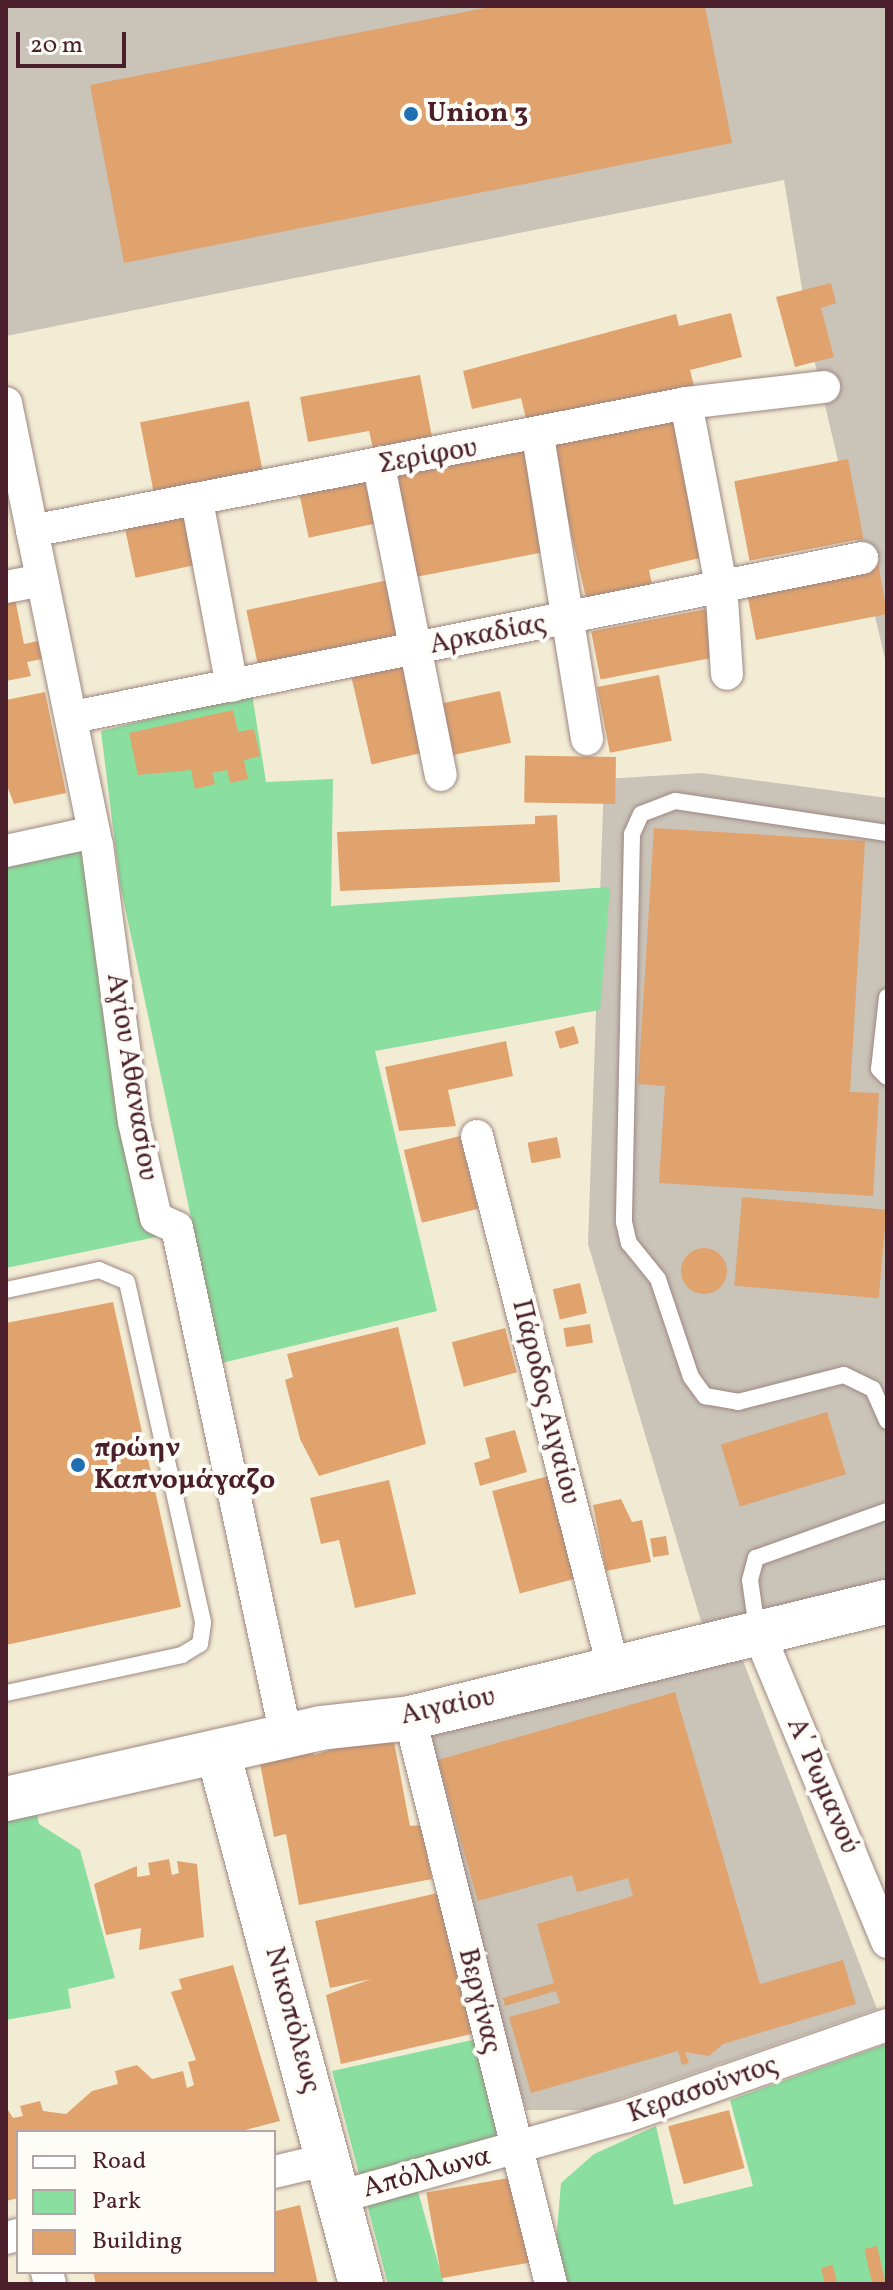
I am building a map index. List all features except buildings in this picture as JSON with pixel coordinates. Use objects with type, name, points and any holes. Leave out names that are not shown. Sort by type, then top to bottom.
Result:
[{"type":"street","name":"Σερίφου","points":[[32,531],[538,436],[686,403],[824,387]]},
{"type":"street","name":"Αγίου Αθανασίου","points":[[6,403],[73,717],[94,832],[134,1122],[156,1218],[177,1228],[286,1736]]},
{"type":"street","points":[[686,403],[721,584],[727,674]]},
{"type":"street","points":[[538,436],[587,739]]},
{"type":"street","points":[[379,466],[441,775]]},
{"type":"street","points":[[197,501],[232,686]]},
{"type":"street","name":"Αρκαδίας","points":[[73,717],[862,558]]},
{"type":"street","points":[[6,587],[42,580]]},
{"type":"street","points":[[6,851],[94,832]]},
{"type":"street","name":"Πάροδος Αιγαίου","points":[[477,1136],[613,1667]]},
{"type":"street","name":"Αιγαίου","points":[[6,1799],[219,1756],[286,1736],[410,1718],[757,1629],[887,1602]]},
{"type":"street","name":"Α΄ Ρωμανού","points":[[757,1629],[887,1942]]},
{"type":"street","name":"Βεργίνας","points":[[410,1718],[551,2284]]},
{"type":"street","name":"Νικοπόλεως","points":[[219,1756],[361,2284]]},
{"type":"street","name":"Κερασούντος","points":[[516,2149],[887,2025]]},
{"type":"street","name":"Απόλλωνα","points":[[276,2172],[334,2178],[516,2149]]},
{"type":"lane","points":[[887,833],[675,801],[641,814],[632,834],[624,1222],[629,1243],[658,1279],[691,1377],[705,1396],[738,1402],[844,1375],[873,1389],[887,1421]]},
{"type":"lane","points":[[887,997],[879,1069],[887,1077]]},
{"type":"lane","points":[[6,1290],[99,1270],[127,1282],[203,1634],[182,1655],[6,1693]]},
{"type":"lane","points":[[757,1629],[750,1580],[756,1558],[887,1511]]},
{"type":"shaded area","points":[[6,6],[887,6],[887,667],[813,355],[784,180],[6,336]]},
{"type":"shaded area","points":[[702,773],[887,798],[887,1604],[709,1648],[588,1244],[604,779]]},
{"type":"shaded area","points":[[740,1653],[877,2009],[588,2110],[526,2110],[494,2009],[426,1720]]},
{"type":"green space","points":[[252,694],[266,782],[333,779],[331,906],[610,887],[600,1010],[375,1051],[437,1311],[222,1363],[120,884],[101,731]]},
{"type":"green space","points":[[82,849],[166,1235],[6,1268],[6,866]]},
{"type":"green space","points":[[35,1805],[39,1824],[80,1850],[115,1978],[68,1989],[71,2008],[6,2020],[6,1811]]},
{"type":"green space","points":[[477,2039],[503,2138],[410,2163],[444,2284],[388,2284],[332,2071]]},
{"type":"green space","points":[[887,2044],[887,2284],[567,2284],[556,2241],[561,2183],[594,2154],[656,2126],[674,2205],[753,2186],[730,2100]]},
{"type":"place","name":"Union 3","points":[[411,114]]},
{"type":"place","name":"πρώην Καπνομάγαζο","points":[[78,1465]]}]
